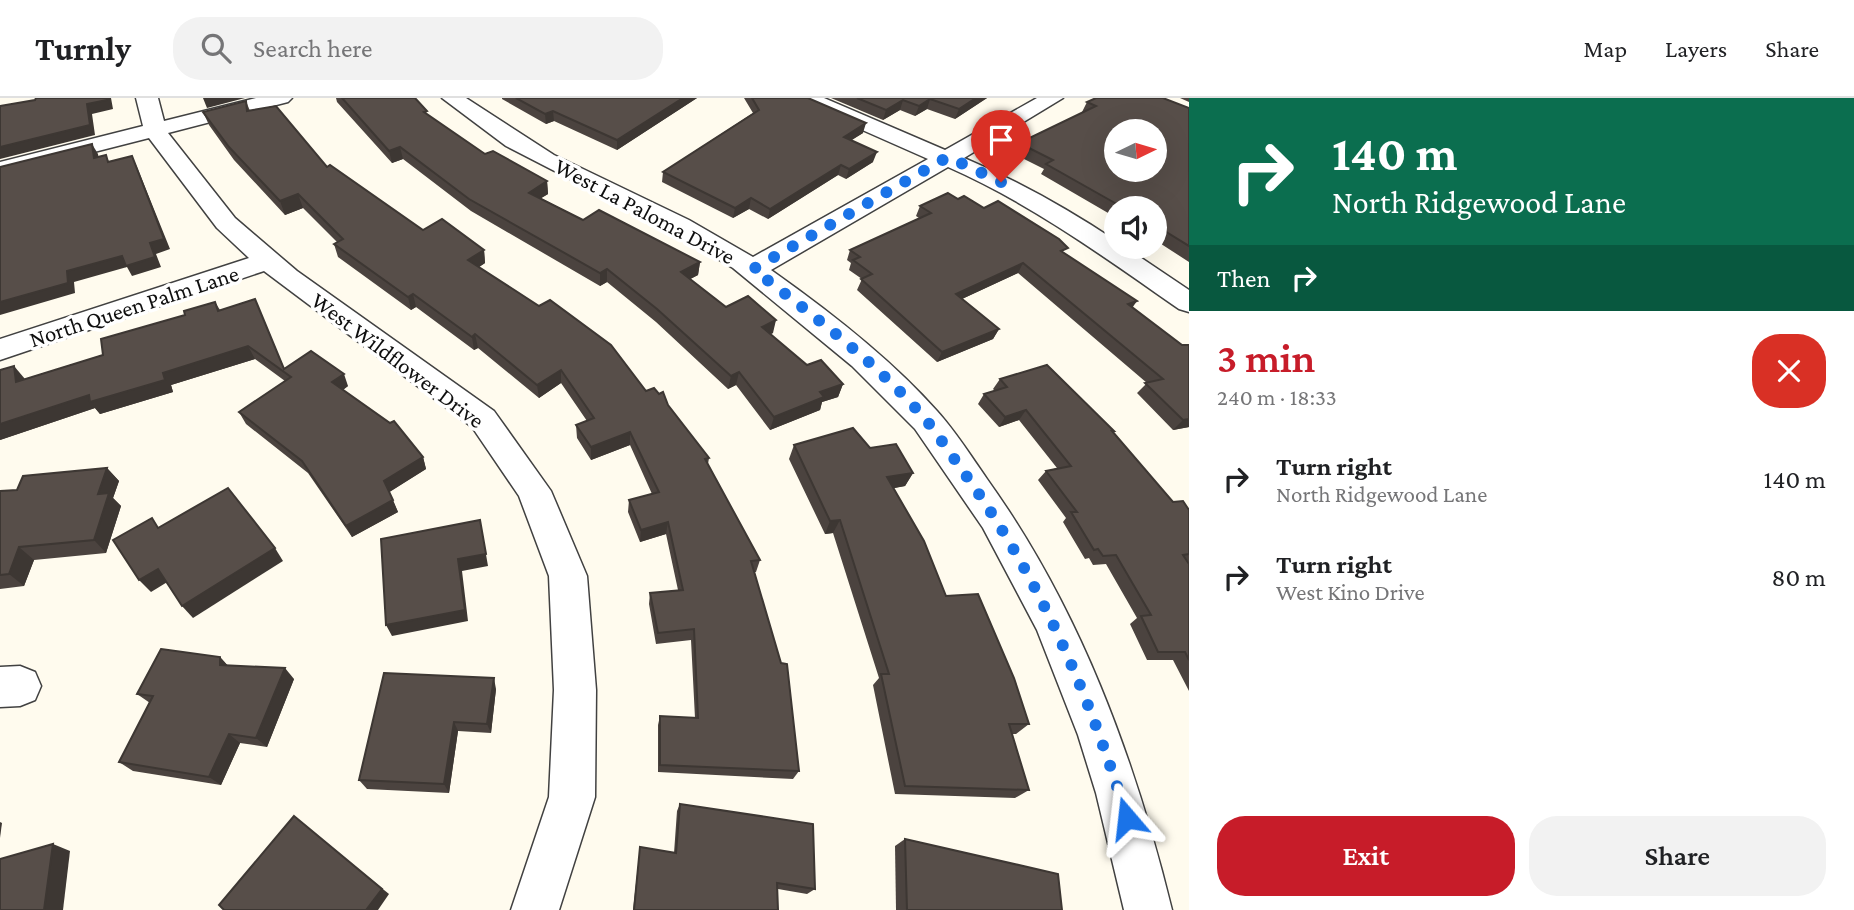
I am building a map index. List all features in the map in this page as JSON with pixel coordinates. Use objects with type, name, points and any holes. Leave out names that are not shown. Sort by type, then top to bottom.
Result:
[{"type":"street","name":"West Wildflower Drive","points":[[147,98],[155,131],[226,223],[267,261],[483,419],[534,491],[568,576],[575,690],[572,797],[536,910]]},
{"type":"street","points":[[0,169],[281,98]]},
{"type":"street","name":"West La Paloma Drive","points":[[453,98],[532,152],[712,243],[753,269],[875,369],[922,415],[984,500],[1023,562],[1071,659],[1106,749],[1134,841],[1148,910]]},
{"type":"street","points":[[806,98],[1001,182],[1075,225],[1189,303]]},
{"type":"street","points":[[753,269],[1052,98]]},
{"type":"street","name":"North Queen Palm Lane","points":[[0,350],[267,261]]},
{"type":"building","points":[[36,98],[107,100],[87,104],[90,125],[0,147],[0,106]]},
{"type":"building","points":[[342,98],[415,98],[427,111],[424,112],[485,154],[493,151],[547,181],[529,193],[583,220],[599,210],[700,262],[681,272],[726,307],[748,296],[776,320],[762,327],[807,365],[821,360],[843,384],[820,392],[824,397],[774,417],[739,372],[731,376],[657,309],[607,269],[600,273],[469,199],[400,147],[389,151]]},
{"type":"building","points":[[516,98],[683,98],[617,140],[553,111],[545,114]]},
{"type":"building","points":[[752,98],[808,98],[866,123],[844,137],[877,152],[849,169],[841,165],[770,209],[751,198],[735,208],[663,172],[759,110]]},
{"type":"building","points":[[857,98],[976,98],[959,109],[930,99],[919,106],[903,100],[886,110]]},
{"type":"building","points":[[1096,98],[1163,98],[1189,108],[1189,246],[1167,232],[1167,196],[1104,197],[1046,164],[1053,160],[1019,143],[1096,106],[1087,102]]},
{"type":"building","points":[[246,101],[247,111],[276,106],[327,167],[330,165],[423,230],[442,219],[484,250],[468,260],[539,306],[550,300],[611,345],[646,391],[654,388],[659,394],[663,392],[668,405],[709,458],[705,459],[760,560],[751,561],[781,663],[787,664],[799,771],[660,765],[660,716],[698,718],[694,629],[658,633],[650,593],[683,590],[668,522],[641,530],[629,500],[659,492],[630,432],[591,447],[576,425],[594,418],[561,370],[537,385],[475,334],[472,337],[413,294],[408,297],[334,244],[343,239],[298,194],[280,201],[229,147],[203,112]]},
{"type":"building","points":[[92,144],[94,158],[106,155],[108,162],[132,156],[164,239],[150,243],[155,257],[126,266],[122,256],[67,271],[68,283],[0,302],[0,167]]},
{"type":"building","points":[[948,193],[958,199],[964,196],[984,208],[998,201],[1059,239],[1068,248],[1061,251],[1137,301],[1128,304],[1182,345],[1189,345],[1189,419],[1183,420],[1145,383],[1163,379],[1023,263],[956,294],[999,329],[942,352],[861,279],[872,274],[853,260],[860,257],[850,250],[931,213],[920,206]]},
{"type":"building","points":[[255,299],[284,369],[311,351],[344,374],[332,382],[390,423],[394,421],[423,457],[384,481],[393,500],[346,526],[302,461],[239,412],[291,377],[248,346],[163,373],[165,380],[90,402],[89,395],[0,424],[0,370],[14,366],[16,382],[103,355],[101,339],[185,315],[184,311],[215,302],[218,311]]},
{"type":"building","points":[[1047,365],[1114,431],[1173,502],[1183,501],[1189,510],[1189,554],[1183,555],[1189,564],[1189,660],[1185,652],[1158,652],[1141,616],[1151,615],[1116,555],[1103,556],[1098,549],[1094,550],[1071,512],[1077,512],[1046,471],[1071,466],[1026,410],[1005,417],[984,394],[1007,387],[1000,379]]},
{"type":"building","points":[[853,428],[870,448],[896,444],[913,473],[887,477],[924,541],[946,596],[978,594],[1014,678],[1029,724],[1009,724],[1029,790],[905,786],[881,674],[889,674],[840,520],[830,521],[794,445]]},
{"type":"building","points":[[107,468],[98,494],[109,493],[94,540],[19,547],[9,574],[0,575],[0,491],[17,490],[23,476]]},
{"type":"building","points":[[228,488],[275,548],[182,606],[158,569],[139,580],[113,540],[152,518],[158,528]]},
{"type":"building","points":[[480,520],[486,554],[458,559],[465,610],[386,625],[381,539]]},
{"type":"building","points":[[161,649],[220,657],[220,665],[285,668],[256,738],[229,734],[209,777],[119,762],[153,696],[137,694]]},
{"type":"building","points":[[384,673],[494,678],[487,724],[454,722],[444,784],[359,780]]},
{"type":"building","points":[[680,804],[813,824],[815,889],[777,883],[778,910],[634,910],[640,847],[676,853]]},
{"type":"building","points":[[294,816],[382,889],[366,910],[224,910],[219,905]]},
{"type":"building","points":[[905,839],[1058,874],[1062,910],[907,910]]},
{"type":"building","points":[[53,844],[44,910],[0,910],[0,859]]},
{"type":"route","points":[[1001,182],[948,157],[753,269],[875,369],[922,415],[984,500],[1029,572],[1071,659],[1106,749],[1127,818]]}]
